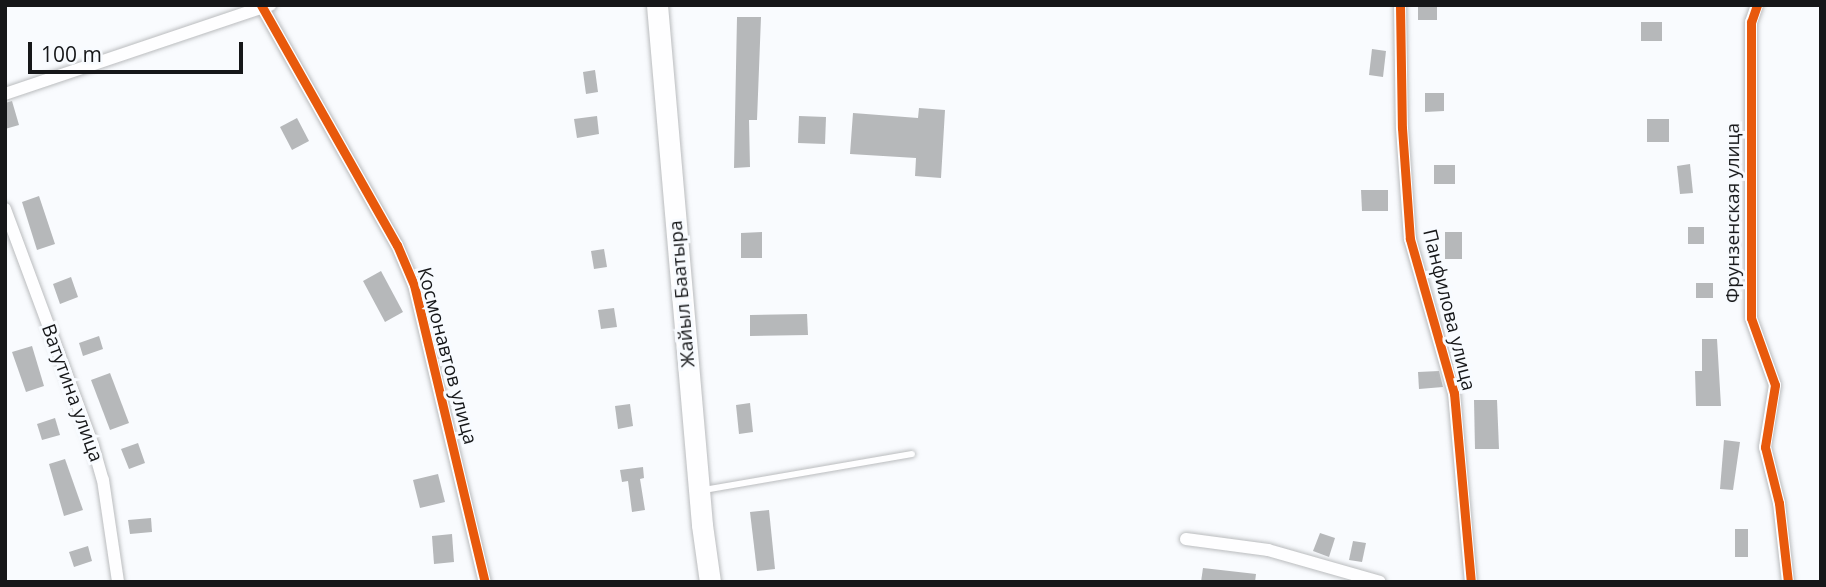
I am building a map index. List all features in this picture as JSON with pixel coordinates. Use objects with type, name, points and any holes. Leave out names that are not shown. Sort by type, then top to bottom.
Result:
[{"type":"highway","name":"Жайыл Баатыра","points":[[657,5],[699,491],[710,582]]},
{"type":"street","name":"Панфилова улица","points":[[1400,5],[1402,128],[1410,239],[1454,393],[1471,582]]},
{"type":"street","name":"Фрунзенская улица","points":[[1757,5],[1751,22],[1751,318],[1775,385],[1765,447],[1779,503],[1788,582]]},
{"type":"street","points":[[5,93],[264,6]]},
{"type":"street","name":"Космонавтов улица","points":[[264,6],[397,245],[414,285],[485,582]]},
{"type":"street","name":"Ватутина улица","points":[[5,209],[93,446],[103,480],[118,582]]},
{"type":"street","points":[[1186,539],[1268,550],[1380,582]]},
{"type":"lane","points":[[699,491],[912,454]]},
{"type":"building","points":[[1418,5],[1437,5],[1437,20],[1418,20]]},
{"type":"building","points":[[737,17],[761,17],[757,120],[749,120],[750,167],[734,168]]},
{"type":"building","points":[[1641,22],[1662,22],[1662,41],[1641,41]]},
{"type":"building","points":[[1372,49],[1386,51],[1383,77],[1369,75]]},
{"type":"building","points":[[595,70],[598,92],[586,94],[583,72]]},
{"type":"building","points":[[1425,93],[1444,93],[1444,111],[1425,112]]},
{"type":"building","points":[[12,101],[19,125],[5,129],[5,103]]},
{"type":"building","points":[[919,108],[945,110],[941,178],[915,176],[916,158],[850,154],[853,113],[918,118]]},
{"type":"building","points":[[597,116],[599,134],[577,138],[574,119]]},
{"type":"building","points":[[799,116],[826,117],[825,144],[798,143]]},
{"type":"building","points":[[297,118],[309,141],[292,150],[280,127]]},
{"type":"building","points":[[1647,119],[1669,119],[1669,142],[1647,142]]},
{"type":"building","points":[[1690,164],[1693,193],[1680,194],[1677,166]]},
{"type":"building","points":[[1434,165],[1455,165],[1455,184],[1434,184]]},
{"type":"building","points":[[1361,190],[1388,190],[1388,211],[1362,211]]},
{"type":"building","points":[[39,196],[55,244],[37,250],[22,202]]},
{"type":"building","points":[[1688,227],[1704,227],[1704,244],[1688,244]]},
{"type":"building","points":[[762,232],[762,258],[741,258],[741,233]]},
{"type":"building","points":[[1445,232],[1462,232],[1462,259],[1445,259]]},
{"type":"building","points":[[604,249],[607,267],[594,269],[591,251]]},
{"type":"building","points":[[381,271],[403,312],[385,322],[363,281]]},
{"type":"building","points":[[71,277],[78,297],[60,304],[53,284]]},
{"type":"building","points":[[1696,283],[1713,283],[1713,298],[1696,298]]},
{"type":"building","points":[[614,308],[617,327],[601,329],[598,310]]},
{"type":"building","points":[[807,314],[808,335],[750,336],[750,315]]},
{"type":"building","points":[[99,336],[103,349],[83,356],[79,343]]},
{"type":"building","points":[[1702,339],[1717,339],[1721,406],[1696,406],[1695,371],[1702,371]]},
{"type":"building","points":[[32,346],[44,386],[26,392],[12,352]]},
{"type":"building","points":[[1439,371],[1443,387],[1419,389],[1418,372]]},
{"type":"building","points":[[110,373],[129,423],[110,430],[91,380]]},
{"type":"building","points":[[1474,400],[1497,400],[1499,449],[1475,449]]},
{"type":"building","points":[[750,403],[753,432],[739,434],[736,405]]},
{"type":"building","points":[[630,404],[633,426],[618,429],[615,406]]},
{"type":"building","points":[[55,418],[60,435],[42,440],[37,424]]},
{"type":"building","points":[[1724,440],[1740,442],[1733,490],[1720,489]]},
{"type":"building","points":[[138,443],[145,463],[129,469],[121,449]]},
{"type":"building","points":[[65,459],[83,510],[64,516],[49,464]]},
{"type":"building","points":[[643,467],[644,478],[640,479],[645,510],[632,512],[628,481],[622,482],[620,470]]},
{"type":"building","points":[[438,474],[445,502],[420,508],[413,480]]},
{"type":"building","points":[[769,510],[775,569],[757,571],[750,512]]},
{"type":"building","points":[[151,518],[152,532],[130,534],[128,520]]},
{"type":"building","points":[[1735,529],[1748,529],[1748,557],[1735,557]]},
{"type":"building","points":[[1320,533],[1335,538],[1329,557],[1313,551]]},
{"type":"building","points":[[452,534],[454,562],[434,564],[432,536]]},
{"type":"building","points":[[1353,541],[1366,543],[1362,562],[1349,560]]},
{"type":"building","points":[[88,546],[92,561],[74,567],[69,552]]},
{"type":"building","points":[[1203,568],[1256,574],[1255,582],[1201,582]]},
{"type":"cycle path","points":[[261,5],[397,245],[414,285],[485,582]]},
{"type":"cycle path","points":[[1400,5],[1402,128],[1410,239],[1454,393],[1471,582]]},
{"type":"cycle path","points":[[1757,5],[1751,22],[1751,318],[1775,385],[1765,447],[1779,503],[1788,582]]}]
